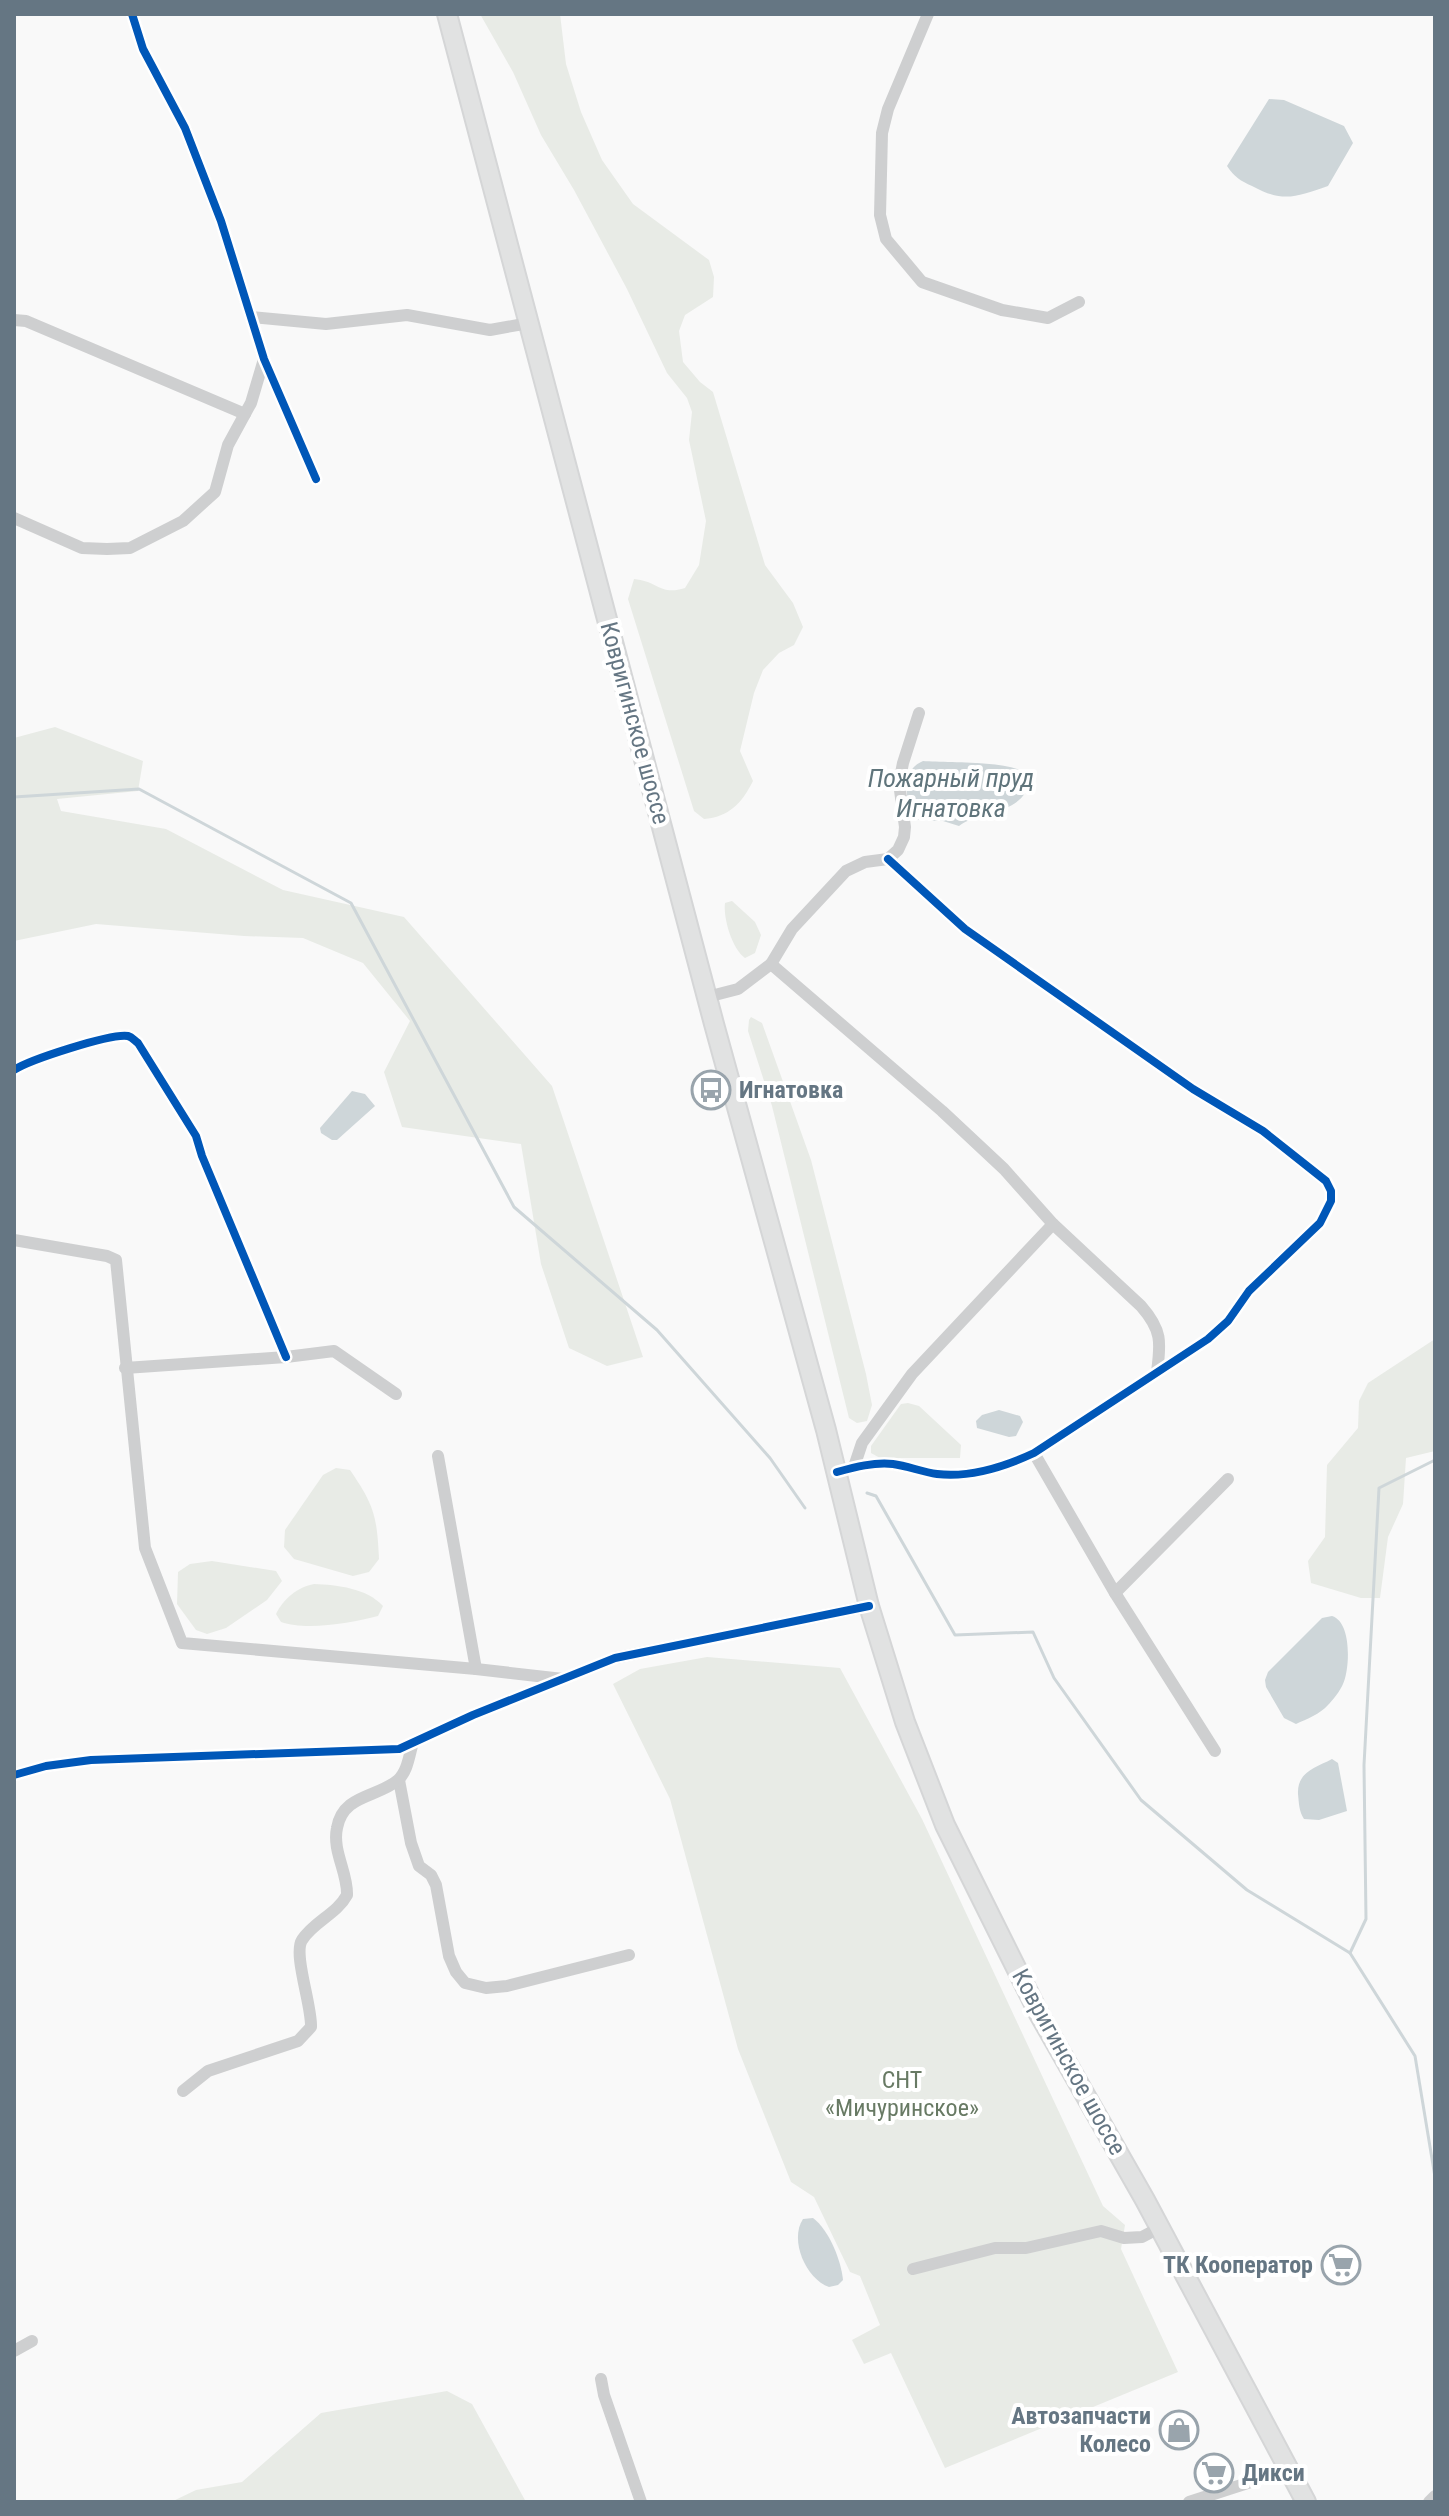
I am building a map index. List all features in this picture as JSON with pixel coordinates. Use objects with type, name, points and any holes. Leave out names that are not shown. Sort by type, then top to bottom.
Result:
[{"type":"main road","name":"Ковригинское шоссе","points":[[447,14],[707,997],[826,1430],[845,1470],[869,1606],[905,1722],[945,1825],[1039,2014],[1159,2228],[1306,2502]]},
{"type":"street","points":[[132,14],[143,49],[185,128],[221,221],[264,359],[316,479]]},
{"type":"street","points":[[928,14],[888,109],[882,133],[880,215],[886,239],[922,282],[1002,310],[1048,318],[1079,302]]},
{"type":"street","points":[[252,317],[326,324],[407,315],[490,330],[529,323]]},
{"type":"street","points":[[14,320],[26,321],[245,414]]},
{"type":"street","points":[[14,518],[82,548],[130,548],[183,521],[215,492],[228,445],[251,403],[264,359]]},
{"type":"street","points":[[707,997],[738,989],[771,964],[792,929],[846,871],[865,862],[888,859],[898,850],[904,837],[899,783],[919,713]]},
{"type":"street","points":[[845,1470],[893,1464],[937,1474],[961,1474],[1010,1464],[1034,1453],[1208,1339],[1228,1321],[1249,1291],[1320,1223],[1331,1201],[1331,1191],[1326,1181],[1263,1131],[1193,1089],[965,929],[888,859]]},
{"type":"street","points":[[771,964],[942,1111],[1004,1169],[1053,1224],[1154,1321],[1159,1335],[1157,1372]]},
{"type":"street","points":[[14,1070],[60,1052],[119,1036],[130,1036],[138,1043],[196,1136],[286,1357]]},
{"type":"street","points":[[845,1470],[912,1374],[1053,1224]]},
{"type":"street","points":[[14,1240],[116,1260],[145,1548],[182,1643],[563,1679]]},
{"type":"street","points":[[125,1368],[334,1351],[396,1394]]},
{"type":"street","points":[[1034,1453],[1115,1593],[1215,1751]]},
{"type":"street","points":[[438,1456],[476,1669]]},
{"type":"street","points":[[1115,1593],[1228,1479]]},
{"type":"street","points":[[14,1775],[46,1766],[91,1760],[377,1752],[412,1746],[473,1715],[615,1658],[869,1606]]},
{"type":"street","points":[[183,2091],[208,2071],[298,2041],[311,2027],[312,2013],[298,1948],[303,1937],[347,1895],[336,1835],[341,1814],[351,1802],[399,1780],[408,1764],[412,1746]]},
{"type":"street","points":[[399,1780],[411,1843],[419,1866],[431,1875],[436,1885],[449,1956],[465,1983],[486,1988],[507,1986],[629,1955]]},
{"type":"street","points":[[913,2269],[995,2248],[1026,2248],[1101,2231],[1124,2238],[1142,2237],[1159,2228]]},
{"type":"street","points":[[14,2351],[32,2341]]},
{"type":"street","points":[[601,2379],[641,2502]]},
{"type":"street","points":[[1189,2502],[1288,2470]]},
{"type":"street","points":[[1429,2502],[1435,2496]]},
{"type":"green space","points":[[480,14],[560,14],[566,64],[581,112],[602,160],[633,204],[709,260],[714,277],[713,297],[685,315],[679,331],[683,362],[713,392],[765,565],[793,603],[803,627],[794,645],[779,653],[763,670],[754,693],[740,751],[753,781],[734,808],[713,818],[704,819],[694,811],[628,599],[634,579],[677,590],[685,588],[699,565],[706,521],[689,440],[692,412],[687,398],[667,373],[627,289],[541,135],[513,72]]},
{"type":"green space","points":[[55,727],[143,761],[138,791],[57,799],[61,811],[166,829],[283,890],[404,917],[552,1086],[643,1357],[607,1366],[569,1348],[541,1264],[521,1144],[402,1127],[384,1072],[410,1021],[363,963],[303,938],[96,924],[14,941],[14,738]]},
{"type":"green space","points":[[732,901],[755,922],[761,935],[755,953],[745,958],[732,941],[727,925],[725,903]]},
{"type":"green space","points":[[751,1017],[762,1023],[811,1160],[866,1374],[872,1405],[867,1421],[857,1423],[849,1418],[772,1106],[748,1031]]},
{"type":"green space","points":[[1435,1339],[1435,1451],[1406,1458],[1403,1504],[1388,1537],[1380,1598],[1361,1598],[1311,1583],[1308,1561],[1325,1537],[1327,1465],[1358,1428],[1359,1401],[1368,1383]]},
{"type":"green space","points":[[901,1404],[919,1406],[961,1445],[960,1458],[880,1458],[871,1453],[871,1446]]},
{"type":"green space","points":[[336,1468],[350,1470],[358,1482],[373,1512],[377,1532],[379,1559],[369,1572],[353,1576],[294,1559],[284,1547],[285,1530],[323,1475]]},
{"type":"green space","points":[[212,1561],[276,1571],[282,1581],[267,1600],[226,1628],[207,1634],[196,1630],[177,1604],[178,1572],[190,1564]]},
{"type":"green space","points":[[314,1584],[360,1591],[383,1606],[378,1616],[342,1623],[303,1626],[281,1622],[276,1614],[283,1603],[297,1591]]},
{"type":"green space","name":"СНТ «Мичуринское»","points":[[707,1657],[840,1668],[922,1819],[1103,2206],[1125,2225],[1121,2249],[1178,2372],[945,2468],[891,2353],[864,2364],[852,2340],[880,2325],[860,2276],[850,2272],[814,2197],[791,2182],[738,2049],[670,1799],[613,1684],[640,1669]]},
{"type":"green space","points":[[447,2391],[472,2404],[526,2502],[171,2502],[196,2490],[242,2482],[321,2413]]},
{"type":"water","points":[[1269,99],[1284,100],[1344,126],[1353,143],[1328,186],[1298,195],[1272,195],[1241,180],[1227,166]]},
{"type":"water","name":"Пожарный пруд Игнатовка","points":[[923,761],[1011,767],[1030,776],[1027,789],[1013,805],[959,826],[943,821],[918,820],[910,815],[908,777]]},
{"type":"water","points":[[352,1091],[365,1094],[375,1106],[337,1140],[332,1140],[321,1133],[320,1128]]},
{"type":"water","points":[[999,1410],[1020,1416],[1023,1422],[1016,1436],[977,1428],[976,1421],[982,1415]]},
{"type":"water","points":[[1332,1616],[1343,1627],[1348,1647],[1343,1684],[1325,1708],[1296,1724],[1284,1718],[1265,1680],[1268,1672],[1322,1618]]},
{"type":"water","points":[[1332,1759],[1338,1763],[1347,1811],[1319,1820],[1304,1819],[1298,1794],[1300,1781],[1308,1772]]},
{"type":"water","points":[[813,2218],[824,2230],[837,2255],[843,2280],[838,2285],[829,2287],[821,2283],[802,2258],[799,2228],[803,2219]]},
{"type":"waterway","points":[[14,797],[139,789],[351,903],[514,1207],[657,1330],[770,1458],[805,1508]]},
{"type":"waterway","points":[[1435,1460],[1379,1488],[1364,1765],[1366,1919],[1350,1953],[1415,2056],[1435,2177]]},
{"type":"waterway","points":[[867,1493],[876,1496],[955,1635],[1033,1632],[1054,1678],[1141,1800],[1247,1890],[1350,1953]]},
{"type":"cycle path","points":[[132,14],[143,49],[185,128],[221,221],[264,359],[316,479]]},
{"type":"cycle path","points":[[837,1472],[886,1464],[937,1474],[975,1473],[1034,1453],[1208,1339],[1228,1321],[1249,1291],[1320,1223],[1331,1201],[1331,1191],[1326,1181],[1263,1131],[1193,1089],[965,929],[888,859]]},
{"type":"cycle path","points":[[14,1070],[52,1054],[105,1039],[128,1036],[138,1043],[196,1136],[286,1357]]},
{"type":"cycle path","points":[[14,1775],[46,1766],[91,1760],[399,1749],[473,1715],[615,1658],[869,1606]]},
{"type":"place","name":"Игнатовка","points":[[711,1090]]},
{"type":"place","name":"ТК Кооператор","points":[[1341,2265]]},
{"type":"place","name":"Автозапчасти Колесо","points":[[1179,2430]]},
{"type":"place","name":"Дикси","points":[[1214,2473]]}]
